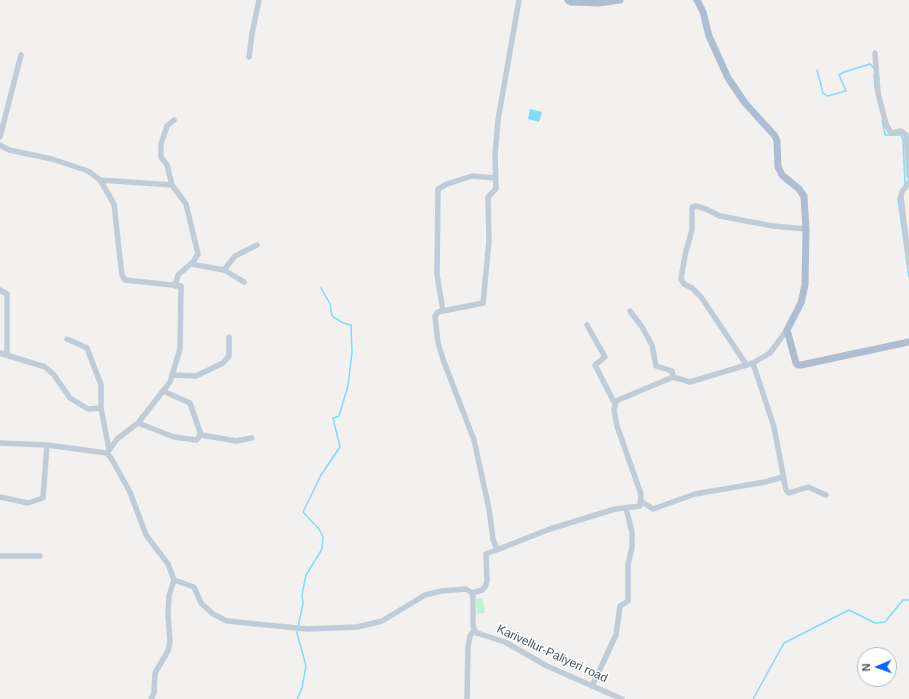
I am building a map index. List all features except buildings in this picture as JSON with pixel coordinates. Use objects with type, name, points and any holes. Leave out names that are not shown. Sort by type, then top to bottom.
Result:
[{"type":"main road","points":[[568,0],[570,2],[599,3],[620,0]]},
{"type":"main road","points":[[697,0],[703,12],[709,36],[728,78],[746,103],[775,136],[778,167],[782,175],[800,189],[804,196],[806,229],[804,285],[800,302],[787,330],[798,365],[909,342]]},
{"type":"street","points":[[249,57],[259,0]]},
{"type":"street","points":[[497,549],[493,539],[489,510],[474,440],[438,344],[435,316],[438,312],[483,303],[489,241],[490,203],[488,197],[496,189],[495,155],[498,120],[519,0]]},
{"type":"street","points":[[875,53],[878,94],[883,107],[886,124],[891,133],[901,131],[906,135],[909,176]]},
{"type":"street","points":[[0,136],[21,55]]},
{"type":"street","points":[[174,120],[167,126],[161,144],[161,157],[167,165],[172,185],[186,204],[198,254],[191,264],[178,275],[175,286]]},
{"type":"street","points":[[0,145],[9,150],[52,159],[88,171],[100,180],[114,204],[122,275],[125,280],[181,286],[182,309],[180,349],[170,382],[138,423],[117,439],[108,451]]},
{"type":"street","points":[[443,311],[437,275],[438,189],[447,184],[472,176],[496,178]]},
{"type":"street","points":[[100,180],[172,185]]},
{"type":"street","points":[[909,182],[902,192],[901,197],[909,263]]},
{"type":"street","points":[[746,364],[701,297],[681,279],[684,255],[692,230],[692,207],[696,206],[706,209],[720,216],[773,226],[806,229]]},
{"type":"street","points":[[224,270],[235,256],[257,245]]},
{"type":"street","points":[[191,264],[224,270],[244,282]]},
{"type":"street","points":[[0,290],[7,294],[7,355]]},
{"type":"street","points":[[630,311],[642,327],[652,345],[656,366],[672,371],[673,377]]},
{"type":"street","points":[[472,593],[482,590],[485,587],[487,581],[486,554],[550,529],[615,509],[640,506],[642,502],[641,494],[617,426],[615,404],[595,365],[604,357],[587,325]]},
{"type":"street","points":[[615,404],[622,398],[673,377],[690,382],[728,372],[746,364],[754,363],[770,353],[787,330]]},
{"type":"street","points":[[172,375],[196,376],[223,363],[229,356],[229,336]]},
{"type":"street","points":[[67,339],[87,348],[101,385],[101,408],[108,451],[130,492],[146,535],[168,564],[174,580],[169,596],[168,616],[170,642],[168,651],[155,673],[154,693],[151,699]]},
{"type":"street","points":[[0,353],[45,367],[54,375],[70,398],[88,409],[101,408]]},
{"type":"street","points":[[754,363],[774,427],[786,490],[789,493],[808,487],[826,495]]},
{"type":"street","points":[[163,391],[190,403],[201,435]]},
{"type":"street","points":[[138,423],[174,437],[196,440],[201,435]]},
{"type":"street","points":[[201,435],[236,441],[252,438]]},
{"type":"street","points":[[0,443],[47,445],[108,451]]},
{"type":"street","points":[[0,497],[28,503],[43,498],[47,445]]},
{"type":"street","points":[[642,502],[653,509],[695,494],[765,482],[783,477]]},
{"type":"street","points":[[592,686],[616,635],[620,606],[628,601],[628,564],[632,548],[632,532],[626,508]]},
{"type":"street","points":[[0,556],[40,556]]},
{"type":"street","points":[[174,580],[194,587],[202,603],[214,614],[227,622],[294,628],[339,628],[371,625],[388,618],[424,595],[456,589],[466,589],[472,593]]},
{"type":"street","points":[[467,699],[468,646],[470,636],[474,630],[472,593]]},
{"type":"street","name":"Karivellur-Paliyeri road","points":[[474,630],[478,633],[505,642],[547,666],[592,686],[615,694],[622,699]]},
{"type":"green space","points":[[483,598],[485,613],[477,614],[476,599]]},
{"type":"water","points":[[530,109],[542,112],[539,122],[528,119]]},
{"type":"waterway","points":[[817,70],[823,93],[827,96],[846,91],[839,75],[844,72],[870,64],[874,68]]},
{"type":"waterway","points":[[874,75],[875,88]]},
{"type":"waterway","points":[[882,120],[885,135],[901,135],[903,140],[905,184]]},
{"type":"waterway","points":[[901,190],[898,199],[909,277]]},
{"type":"waterway","points":[[297,699],[302,688],[306,666],[297,633],[303,603],[302,595],[306,575],[322,549],[323,537],[319,529],[303,512],[321,475],[340,447],[333,418],[339,416],[348,386],[352,352],[351,325],[343,323],[332,316],[330,304],[321,288]]},
{"type":"waterway","points":[[753,699],[784,643],[849,610],[875,623],[885,622],[903,600],[909,600]]}]
